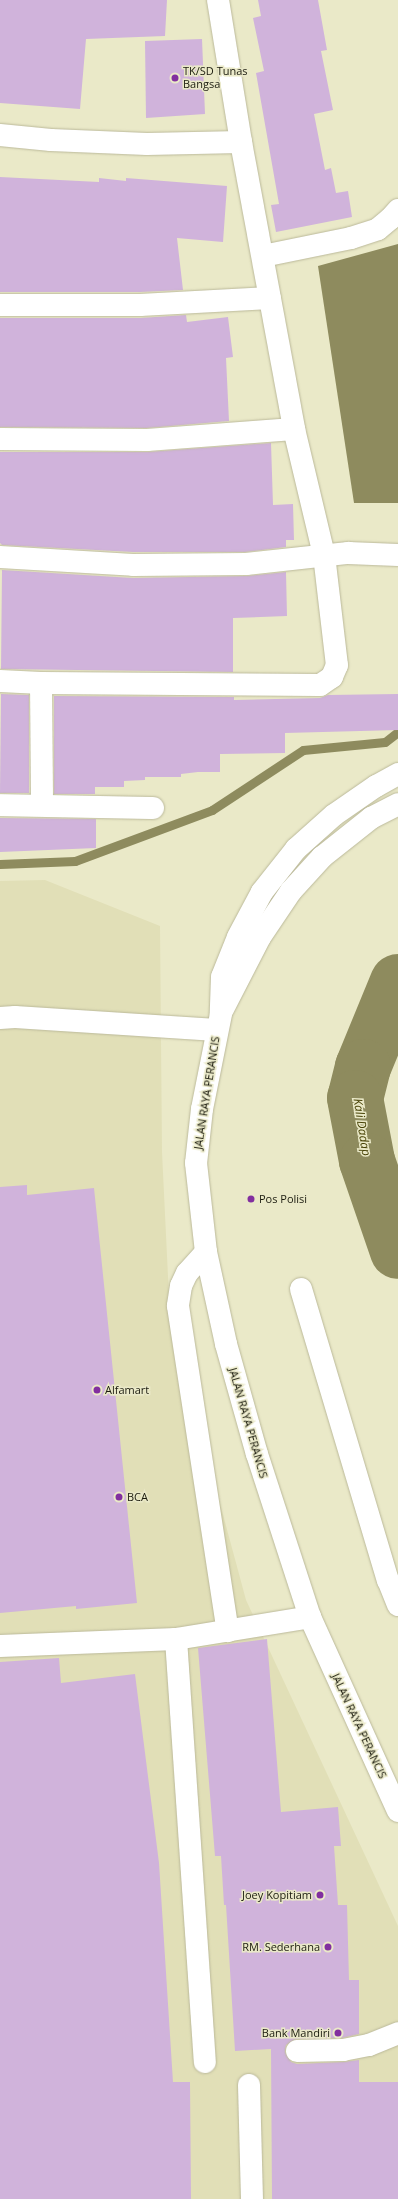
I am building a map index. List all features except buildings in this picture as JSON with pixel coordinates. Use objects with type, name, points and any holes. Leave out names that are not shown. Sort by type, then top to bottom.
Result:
[{"type":"street","points":[[0,681],[41,683],[320,685],[332,677],[337,665],[324,555],[294,429],[241,142],[218,0]]},
{"type":"street","points":[[0,135],[51,140],[147,144],[241,142]]},
{"type":"street","points":[[263,256],[351,238],[378,229],[398,210]]},
{"type":"street","points":[[0,304],[140,305],[270,298]]},
{"type":"street","points":[[0,438],[147,440],[294,429]]},
{"type":"street","points":[[0,557],[133,565],[246,564],[348,553],[398,555]]},
{"type":"street","points":[[41,683],[42,806]]},
{"type":"street","name":"JALAN RAYA PERANCIS","points":[[398,774],[376,786],[334,815],[296,849],[262,892],[238,937],[222,977],[219,1022],[202,1108],[196,1163],[206,1252],[226,1344],[257,1454],[310,1617],[398,1811]]},
{"type":"street","name":"JALAN RAYA PERANCIS","points":[[219,1022],[260,937],[292,891],[322,857],[371,818],[398,804]]},
{"type":"street","points":[[0,805],[154,808]]},
{"type":"street","points":[[0,1018],[15,1017],[219,1022]]},
{"type":"street","points":[[206,1252],[184,1280],[181,1286],[178,1306],[228,1631]]},
{"type":"street","points":[[301,1289],[388,1580],[398,1605]]},
{"type":"street","points":[[0,1646],[176,1638],[310,1617]]},
{"type":"street","points":[[176,1638],[206,2062]]},
{"type":"street","points":[[297,2051],[343,2050],[369,2045],[398,2033]]},
{"type":"street","points":[[249,2085],[252,2199]]},
{"type":"shaded area","points":[[398,244],[398,503],[354,503],[318,266]]},
{"type":"shaded area","points":[[45,880],[160,926],[162,1152],[170,1318],[246,1600],[398,1926],[398,2199],[0,2199],[0,881]]},
{"type":"waterway","points":[[0,864],[75,861],[212,810],[303,750],[385,742],[398,732]]},
{"type":"waterway","name":"Kali Dadap","points":[[398,982],[363,1067],[355,1098],[367,1161],[398,1251]]},
{"type":"place","name":"TK/SD Tunas Bangsa","points":[[175,78]]},
{"type":"place","name":"Pos Polisi","points":[[251,1199]]},
{"type":"place","name":"Alfamart","points":[[97,1390]]},
{"type":"place","name":"BCA","points":[[119,1497]]},
{"type":"place","name":"Joey Kopitiam","points":[[320,1895]]},
{"type":"place","name":"RM. Sederhana","points":[[328,1947]]},
{"type":"place","name":"Bank Mandiri","points":[[338,2033]]}]
